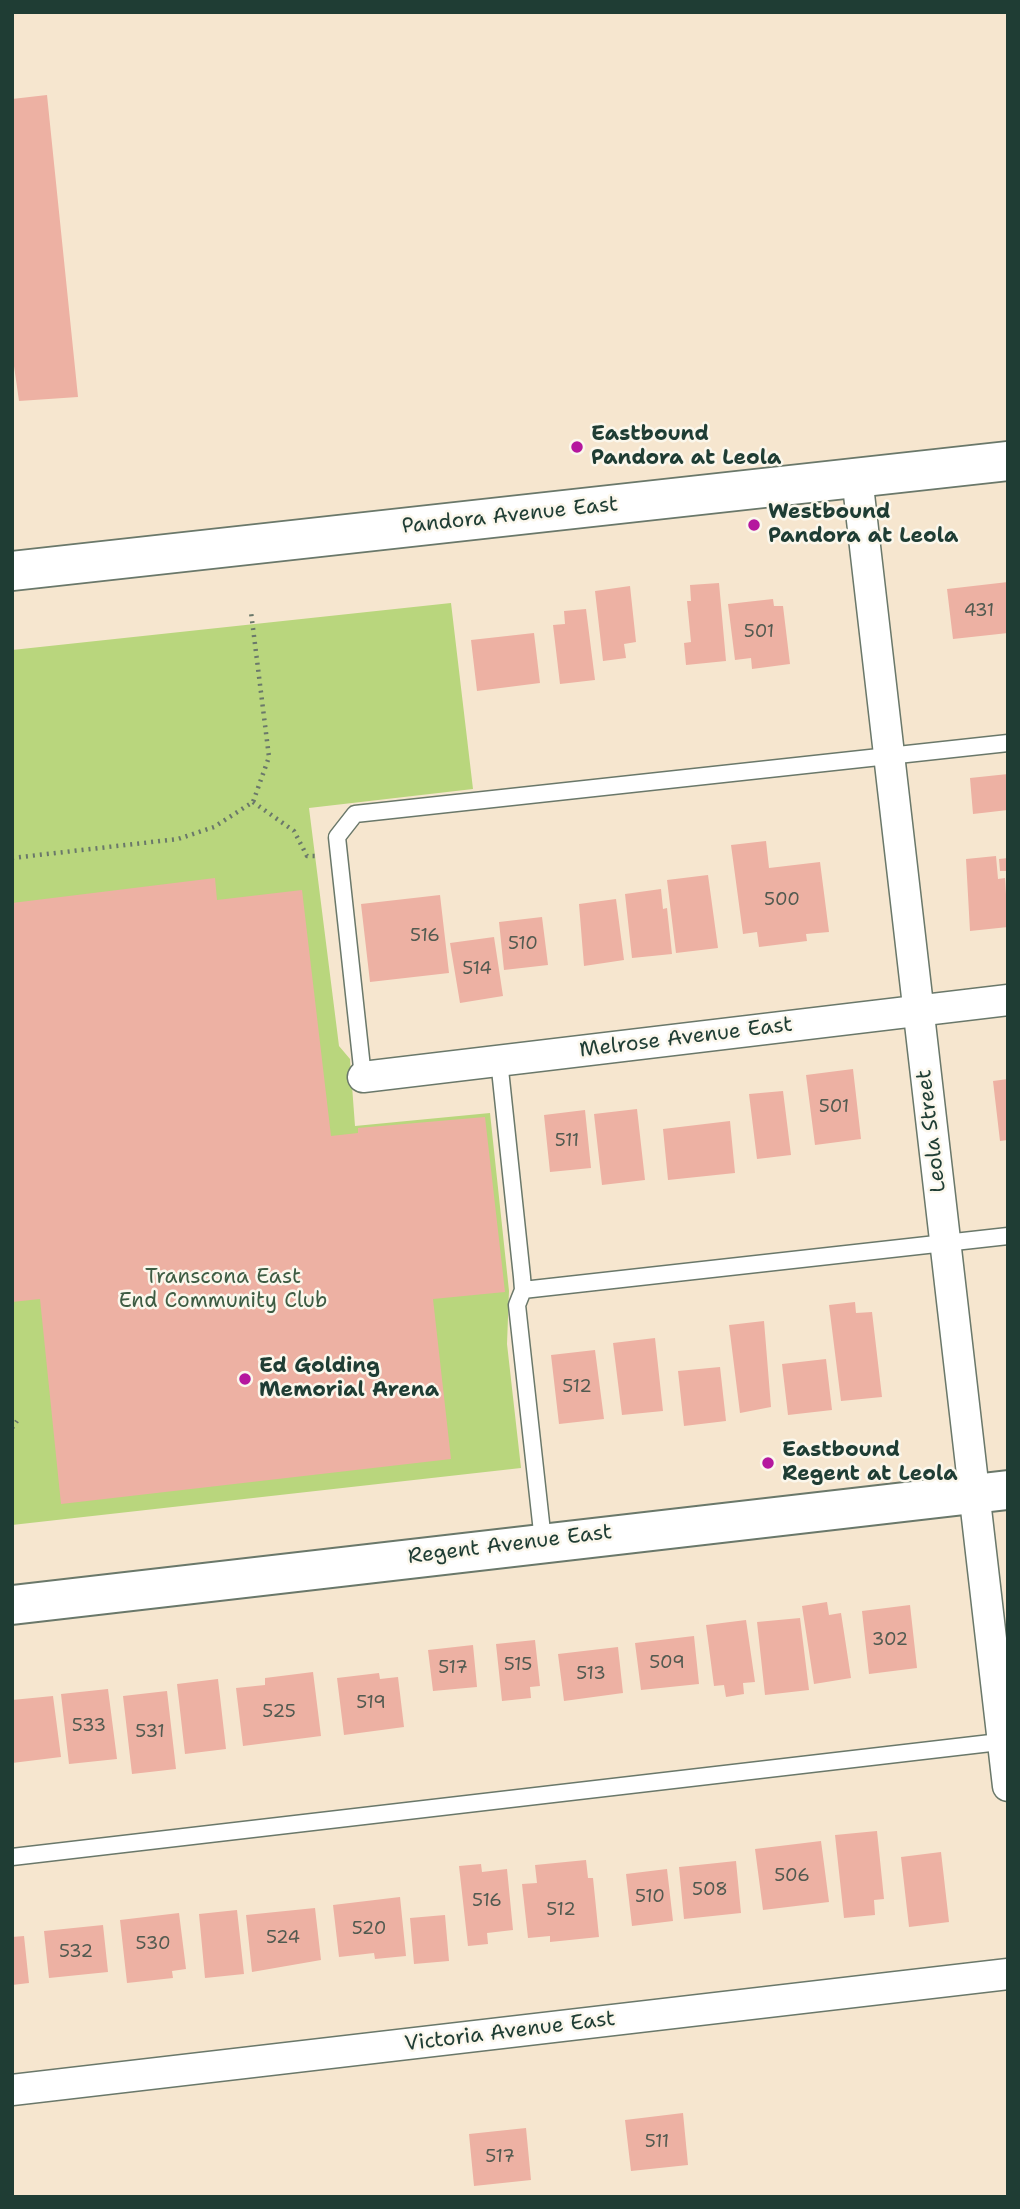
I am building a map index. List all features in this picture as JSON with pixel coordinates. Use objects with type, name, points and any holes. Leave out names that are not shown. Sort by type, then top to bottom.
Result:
[{"type":"main road","name":"Pandora Avenue East","points":[[12,571],[1008,461]]},
{"type":"main road","name":"Regent Avenue East","points":[[12,1605],[543,1541],[991,1492]]},
{"type":"street","name":"Leola Street","points":[[857,477],[946,1243],[991,1492],[1008,1786]]},
{"type":"street","name":"Melrose Avenue East","points":[[363,1076],[1008,1000]]},
{"type":"street","name":"Victoria Avenue East","points":[[12,2090],[1008,1973]]},
{"type":"lane","points":[[363,1076],[337,838],[355,814],[1008,743]]},
{"type":"lane","points":[[499,1060],[523,1290],[517,1305],[543,1541]]},
{"type":"lane","points":[[523,1290],[1008,1237]]},
{"type":"lane","points":[[12,1857],[1005,1741]]},
{"type":"path","points":[[12,859],[178,839],[214,827],[253,802],[269,757],[251,612]]},
{"type":"path","points":[[12,1428],[17,1421]]},
{"type":"green space","name":"Transcona East End Community Club","points":[[451,603],[473,789],[309,808],[339,1046],[350,1059],[355,1126],[490,1113],[509,1291],[507,1344],[521,1468],[12,1525],[12,650]]},
{"type":"building","points":[[47,95],[78,397],[19,401],[12,352],[12,99]]},
{"type":"building","points":[[1008,582],[1008,633],[953,639],[947,589]]},
{"type":"building","points":[[719,583],[726,661],[686,665],[684,643],[691,642],[687,601],[691,601],[690,585]]},
{"type":"building","points":[[630,586],[636,642],[624,644],[626,658],[603,661],[595,591]]},
{"type":"building","points":[[773,599],[774,606],[783,606],[790,664],[752,669],[751,658],[735,660],[728,604]]},
{"type":"building","points":[[586,609],[595,680],[560,684],[553,625],[565,624],[564,611]]},
{"type":"building","points":[[534,633],[540,683],[477,691],[471,640]]},
{"type":"building","points":[[1008,774],[1008,810],[973,814],[970,778]]},
{"type":"building","points":[[766,841],[769,868],[820,862],[829,932],[806,934],[807,941],[759,947],[757,932],[743,934],[731,845]]},
{"type":"building","points":[[996,856],[998,879],[1005,878],[1008,927],[970,931],[966,859]]},
{"type":"building","points":[[1008,858],[1008,871],[1000,871],[999,859]]},
{"type":"building","points":[[708,875],[718,948],[676,953],[667,880]]},
{"type":"building","name":"Transcona East End Community Club","points":[[215,878],[217,900],[302,890],[331,1136],[358,1133],[358,1128],[485,1117],[505,1292],[433,1299],[451,1459],[61,1504],[40,1299],[12,1302],[12,903]]},
{"type":"building","points":[[661,889],[663,909],[667,908],[672,954],[632,958],[625,894]]},
{"type":"building","points":[[440,895],[449,973],[370,982],[361,904]]},
{"type":"building","points":[[616,899],[624,960],[584,966],[579,904]]},
{"type":"building","points":[[542,917],[548,965],[504,970],[499,922]]},
{"type":"building","points":[[494,937],[503,996],[460,1003],[450,943]]},
{"type":"building","points":[[853,1069],[861,1139],[815,1145],[806,1075]]},
{"type":"building","points":[[1008,1079],[1008,1140],[1000,1141],[993,1081]]},
{"type":"building","points":[[783,1091],[791,1155],[757,1159],[749,1094]]},
{"type":"building","points":[[637,1109],[645,1180],[602,1185],[594,1114]]},
{"type":"building","points":[[585,1110],[591,1168],[550,1172],[544,1115]]},
{"type":"building","points":[[730,1121],[735,1173],[668,1180],[663,1129]]},
{"type":"building","points":[[855,1302],[856,1313],[872,1312],[882,1397],[841,1401],[829,1305]]},
{"type":"building","points":[[764,1321],[771,1407],[740,1413],[729,1325]]},
{"type":"building","points":[[655,1338],[663,1411],[622,1415],[613,1343]]},
{"type":"building","points":[[595,1350],[604,1419],[559,1424],[551,1355]]},
{"type":"building","points":[[826,1359],[832,1410],[788,1415],[782,1364]]},
{"type":"building","points":[[720,1367],[726,1421],[684,1426],[678,1371]]},
{"type":"building","points":[[827,1602],[829,1615],[841,1613],[851,1678],[814,1684],[802,1606]]},
{"type":"building","points":[[910,1605],[917,1668],[869,1674],[862,1611]]},
{"type":"building","points":[[800,1618],[809,1690],[765,1695],[757,1622]]},
{"type":"building","points":[[746,1620],[755,1682],[743,1683],[744,1694],[726,1697],[724,1685],[714,1686],[706,1625]]},
{"type":"building","points":[[694,1636],[699,1684],[641,1690],[635,1643]]},
{"type":"building","points":[[535,1640],[540,1686],[530,1687],[531,1698],[502,1701],[496,1644]]},
{"type":"building","points":[[473,1645],[477,1687],[433,1691],[428,1650]]},
{"type":"building","points":[[618,1647],[623,1693],[564,1701],[558,1654]]},
{"type":"building","points":[[313,1672],[321,1736],[243,1746],[236,1688],[265,1685],[265,1678]]},
{"type":"building","points":[[379,1673],[380,1679],[398,1677],[404,1727],[344,1735],[337,1678]]},
{"type":"building","points":[[218,1679],[226,1749],[185,1754],[177,1684]]},
{"type":"building","points":[[108,1689],[117,1759],[69,1764],[61,1694]]},
{"type":"building","points":[[167,1691],[176,1769],[132,1774],[123,1696]]},
{"type":"building","points":[[53,1696],[61,1757],[12,1763],[12,1700]]},
{"type":"building","points":[[877,1831],[884,1899],[874,1900],[875,1915],[844,1918],[835,1835]]},
{"type":"building","points":[[821,1841],[829,1902],[763,1910],[755,1849]]},
{"type":"building","points":[[941,1852],[949,1922],[909,1927],[901,1857]]},
{"type":"building","points":[[586,1860],[588,1878],[593,1878],[599,1937],[550,1942],[550,1936],[528,1938],[522,1884],[537,1883],[535,1865]]},
{"type":"building","points":[[736,1861],[741,1913],[684,1919],[679,1867]]},
{"type":"building","points":[[481,1864],[482,1872],[507,1869],[513,1930],[487,1933],[488,1944],[468,1946],[459,1866]]},
{"type":"building","points":[[667,1869],[673,1921],[632,1926],[626,1874]]},
{"type":"building","points":[[400,1897],[406,1956],[375,1959],[374,1953],[339,1957],[333,1905]]},
{"type":"building","points":[[315,1908],[321,1960],[252,1972],[246,1915]]},
{"type":"building","points":[[237,1910],[244,1974],[205,1978],[199,1914]]},
{"type":"building","points":[[179,1913],[186,1969],[172,1971],[173,1978],[127,1983],[120,1920]]},
{"type":"building","points":[[445,1915],[449,1961],[414,1964],[410,1918]]},
{"type":"building","points":[[103,1925],[108,1972],[49,1978],[44,1931]]},
{"type":"building","points":[[24,1936],[29,1983],[12,1985],[12,1937]]},
{"type":"building","points":[[683,2113],[688,2165],[631,2171],[625,2120]]},
{"type":"building","points":[[526,2128],[531,2180],[474,2186],[469,2134]]},
{"type":"place","name":"Eastbound Pandora at Leola","points":[[577,447]]},
{"type":"place","name":"Westbound Pandora at Leola","points":[[754,525]]},
{"type":"place","name":"Ed Golding Memorial Arena","points":[[245,1379]]},
{"type":"place","name":"Eastbound Regent at Leola","points":[[768,1463]]}]
